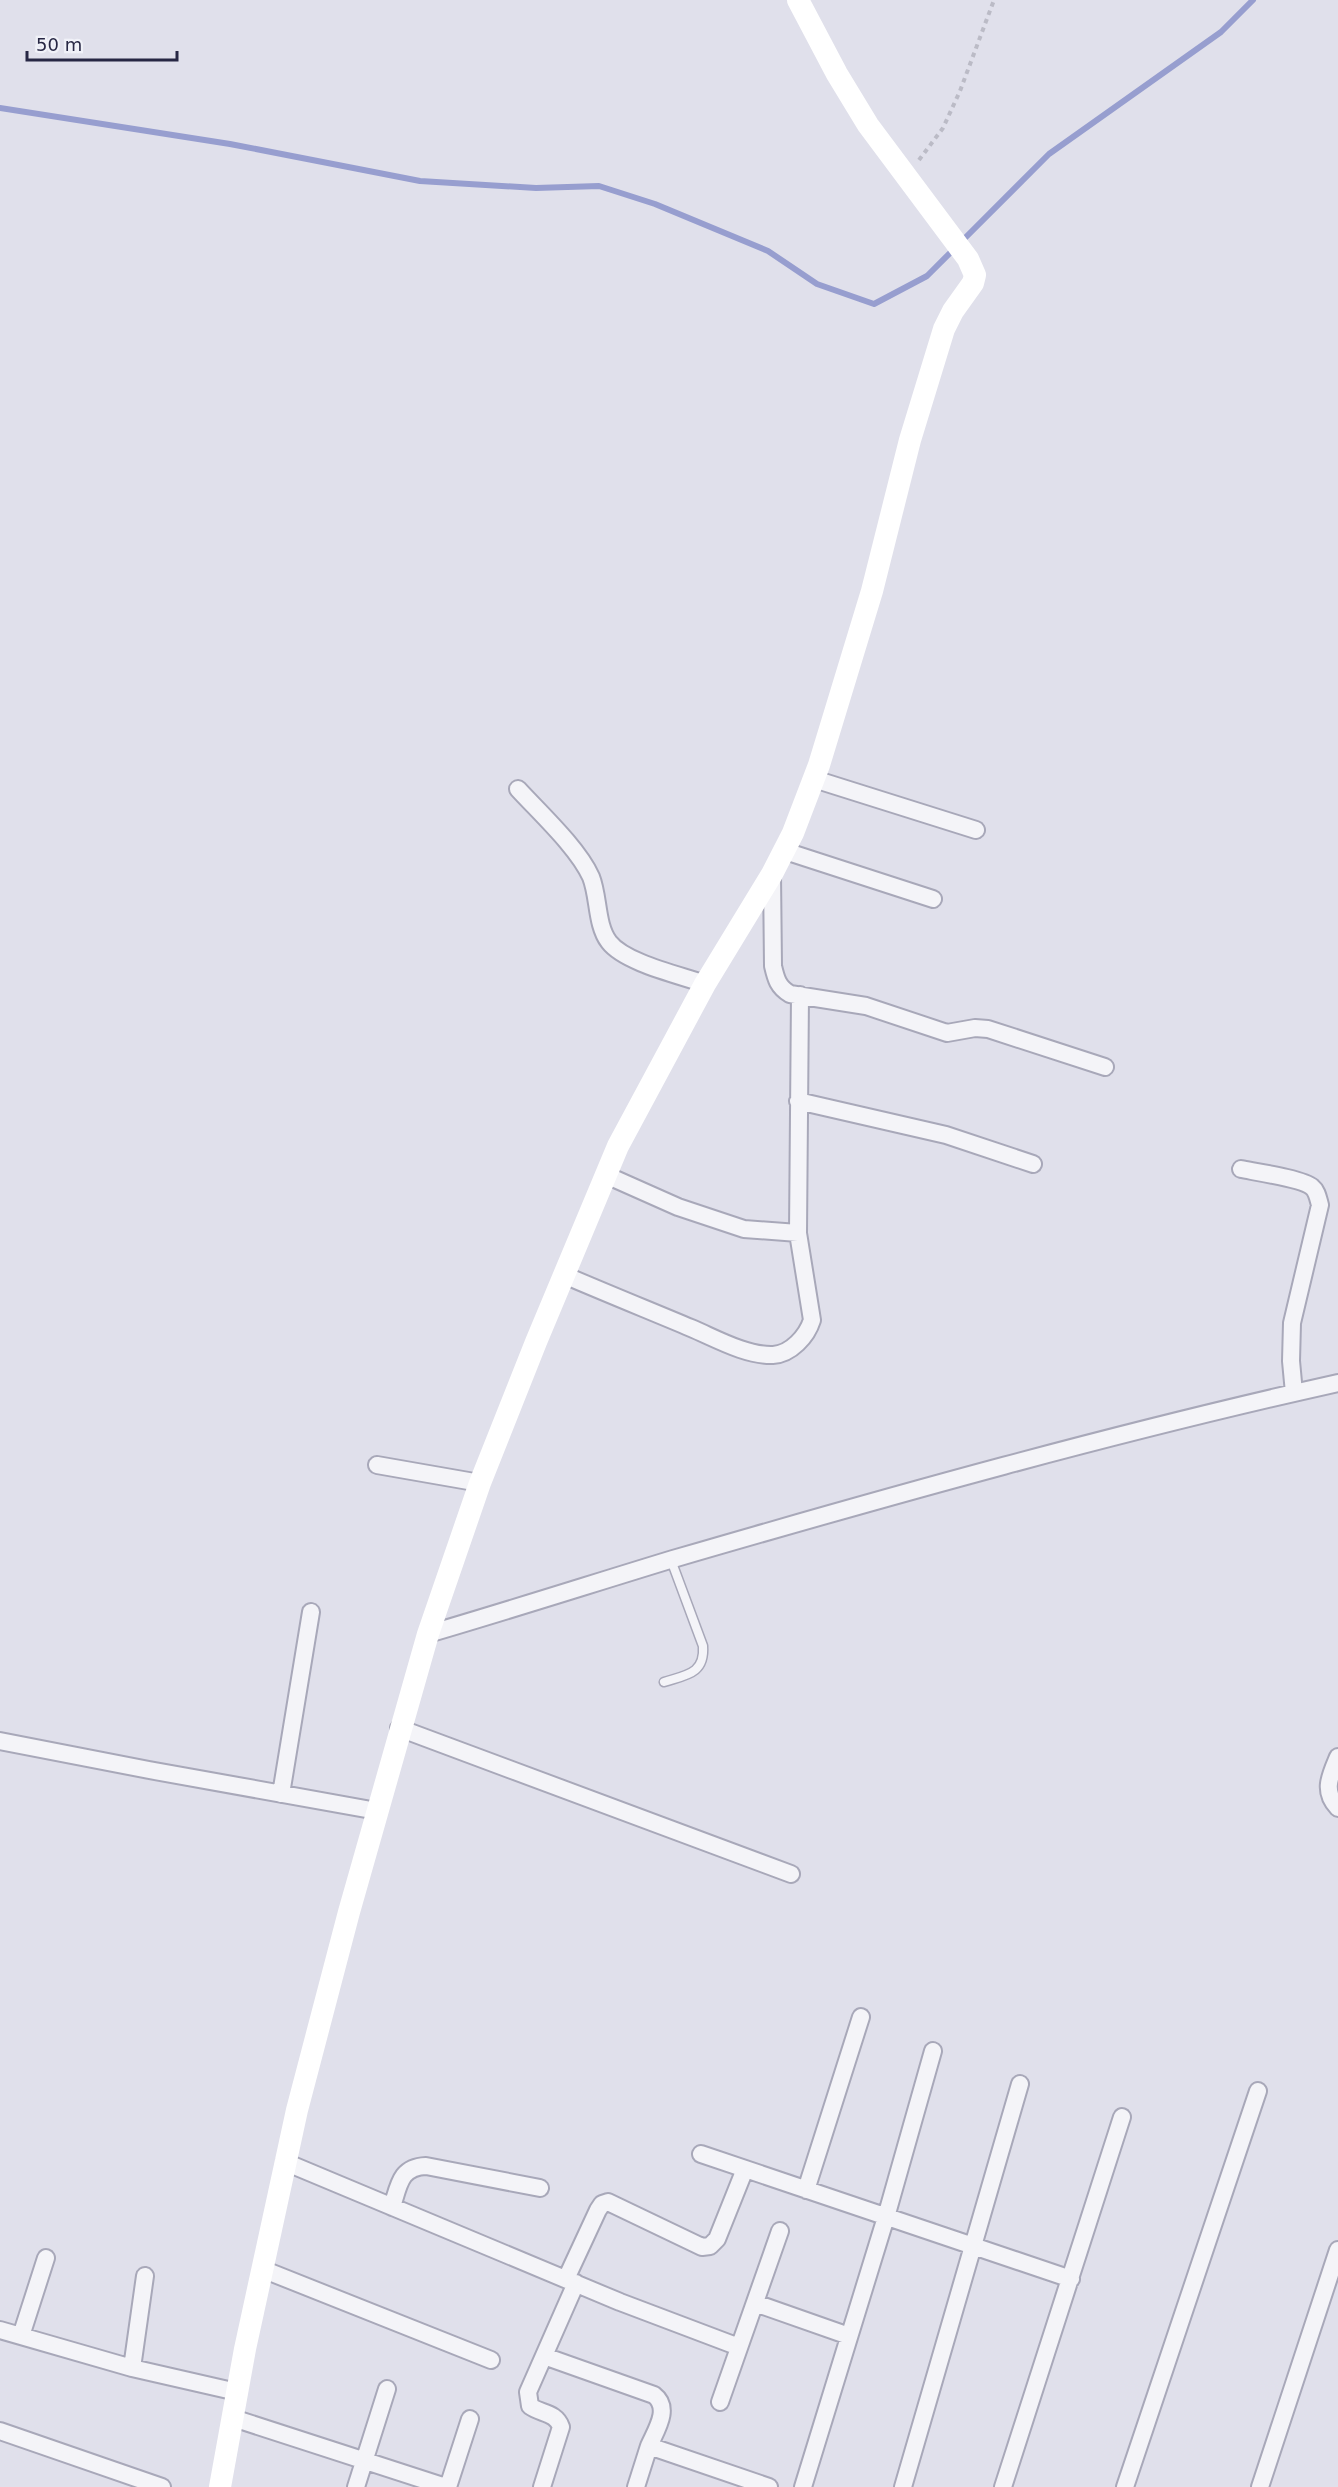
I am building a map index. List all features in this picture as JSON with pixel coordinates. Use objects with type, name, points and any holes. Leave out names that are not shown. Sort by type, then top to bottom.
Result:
[{"type":"street","points":[[220,2487],[237,2392],[285,2162],[399,1728],[428,1634],[480,1483],[618,1146],[705,984],[772,874],[814,779],[872,591],[910,440],[938,347],[952,311],[973,283],[975,275],[968,259],[861,115],[798,0]]},
{"type":"street","points":[[814,779],[976,830]]},
{"type":"street","points":[[518,789],[585,865],[595,890],[604,932],[609,943],[634,959],[705,984]]},
{"type":"street","points":[[784,851],[933,899]]},
{"type":"street","points":[[772,874],[773,966],[781,989],[790,994],[867,1006],[947,1033],[975,1028],[988,1029],[1105,1068]]},
{"type":"street","points":[[564,1275],[732,1345],[763,1354],[776,1355],[799,1342],[809,1330],[812,1320],[798,1233],[800,995]]},
{"type":"street","points":[[798,1101],[936,1132],[1033,1164]]},
{"type":"street","points":[[1241,1169],[1312,1186],[1320,1205],[1292,1323],[1291,1361],[1294,1393]]},
{"type":"street","points":[[606,1175],[678,1207],[744,1229],[798,1233]]},
{"type":"street","points":[[428,1634],[671,1560],[1066,1449],[1338,1383]]},
{"type":"street","points":[[377,1465],[480,1483]]},
{"type":"street","points":[[281,1794],[311,1612]]},
{"type":"street","points":[[399,1728],[791,1874]]},
{"type":"street","points":[[0,1741],[377,1811]]},
{"type":"street","points":[[1338,1757],[1327,1790],[1338,1808]]},
{"type":"street","points":[[806,2190],[861,2017]]},
{"type":"street","points":[[803,2487],[886,2217],[933,2051]]},
{"type":"street","points":[[903,2487],[1020,2084]]},
{"type":"street","points":[[1125,2487],[1258,2091]]},
{"type":"street","points":[[1003,2487],[1122,2117]]},
{"type":"street","points":[[700,2154],[1071,2279]]},
{"type":"street","points":[[285,2162],[571,2281],[739,2347]]},
{"type":"street","points":[[392,2207],[401,2179],[406,2172],[415,2167],[426,2166],[540,2188]]},
{"type":"street","points":[[542,2487],[561,2427],[559,2420],[554,2416],[530,2406],[527,2399],[528,2392],[544,2356],[598,2210],[608,2202],[702,2247],[710,2246],[717,2239],[745,2169]]},
{"type":"street","points":[[720,2402],[780,2231]]},
{"type":"street","points":[[1260,2487],[1338,2250]]},
{"type":"street","points":[[21,2336],[46,2258]]},
{"type":"street","points":[[262,2269],[490,2360]]},
{"type":"street","points":[[132,2368],[145,2276]]},
{"type":"street","points":[[755,2303],[849,2336]]},
{"type":"street","points":[[0,2330],[132,2368],[237,2392]]},
{"type":"street","points":[[544,2356],[660,2399],[663,2406],[662,2414],[636,2487]]},
{"type":"street","points":[[356,2487],[387,2389]]},
{"type":"street","points":[[233,2418],[447,2487],[470,2419]]},
{"type":"street","points":[[0,2431],[162,2487]]},
{"type":"street","points":[[649,2446],[769,2487]]},
{"type":"lane","points":[[664,1682],[693,1672],[701,1665],[704,1657],[703,1646],[671,1560]]},
{"type":"path","points":[[913,187],[960,91],[994,0]]},
{"type":"waterway","points":[[961,242],[1049,154],[1221,32],[1253,0]]},
{"type":"waterway","points":[[0,108],[230,144],[420,181],[536,188],[599,186],[655,204],[768,251],[817,284],[874,304],[927,276],[954,249]]}]
